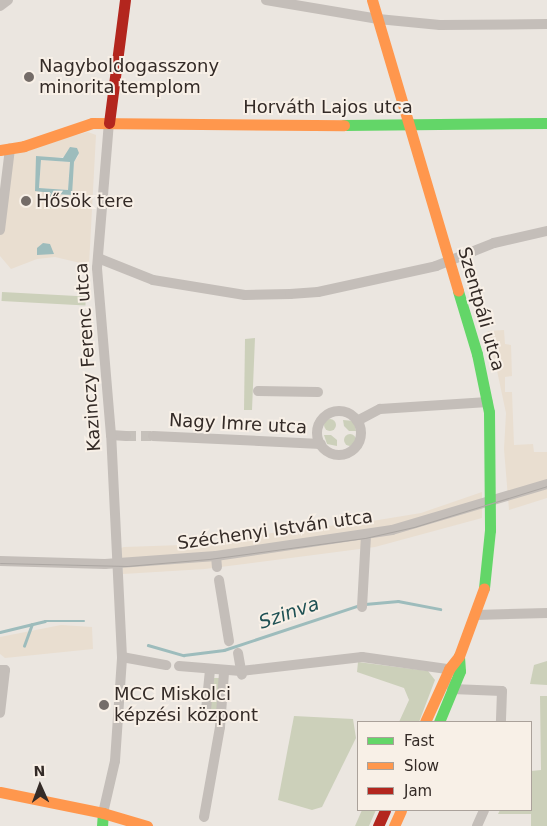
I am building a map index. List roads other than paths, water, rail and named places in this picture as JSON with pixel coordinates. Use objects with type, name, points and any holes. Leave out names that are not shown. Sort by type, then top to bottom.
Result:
[{"type":"street","points":[[0,6],[8,0]]},
{"type":"street","name":"Kazinczy Ferenc utca","points":[[103,812],[115,761],[122,657],[116,564],[112,435],[98,258],[109,122],[125,0]]},
{"type":"street","points":[[266,0],[378,19],[440,25],[547,24]]},
{"type":"street","name":"Szentpáli utca","points":[[372,0],[449,261],[488,402],[490,501],[485,586],[455,670]]},
{"type":"street","name":"Horváth Lajos utca","points":[[5,149],[92,123],[109,122],[396,126],[547,123]]},
{"type":"street","points":[[0,230],[5,149]]},
{"type":"street","points":[[98,258],[154,280],[267,295],[318,292],[449,261],[494,243],[547,231]]},
{"type":"street","points":[[258,391],[318,392]]},
{"type":"street","points":[[357,420],[380,409],[488,402]]},
{"type":"street","points":[[346,412],[357,420],[361,432],[354,449],[336,454],[321,444],[319,426],[326,415],[346,412]]},
{"type":"street","points":[[112,435],[126,436]]},
{"type":"street","name":"Nagy Imre utca","points":[[153,436],[321,444]]},
{"type":"street","name":"Széchenyi István utca","points":[[0,561],[116,564],[216,556],[366,535],[414,524],[547,484]]},
{"type":"street","points":[[362,607],[366,535]]},
{"type":"street","points":[[216,556],[217,567]]},
{"type":"street","points":[[219,580],[229,640]]},
{"type":"street","points":[[475,615],[547,613]]},
{"type":"street","points":[[238,653],[242,673]]},
{"type":"street","points":[[122,657],[166,664]]},
{"type":"street","points":[[179,666],[242,673],[362,657],[455,670]]},
{"type":"street","points":[[0,713],[2,670]]},
{"type":"street","points":[[206,710],[210,670]]},
{"type":"street","points":[[438,721],[452,689],[455,670]]},
{"type":"street","points":[[426,721],[455,670]]},
{"type":"street","points":[[204,817],[220,727],[224,672]]},
{"type":"street","points":[[452,689],[502,691],[502,721]]},
{"type":"street","points":[[0,792],[103,812],[147,826]]},
{"type":"street","points":[[378,826],[385,811]]},
{"type":"street","points":[[394,826],[401,811]]},
{"type":"street","points":[[477,826],[484,811]]},
{"type":"street","points":[[102,826],[103,812]]},
{"type":"water","points":[[70,147],[77,148],[79,153],[74,162],[72,195],[54,194],[54,208],[46,207],[51,193],[35,191],[36,156],[63,158]],"holes":[[[41,160],[70,162],[68,190],[39,188]]]},
{"type":"water","points":[[43,243],[50,244],[54,254],[37,255],[37,248]]},
{"type":"waterway","name":"Szinva","points":[[365,604],[398,601],[440,609]]},
{"type":"waterway","name":"Szinva","points":[[148,645],[184,655],[224,650],[360,605]]},
{"type":"waterway","name":"Szinva","points":[[0,632],[45,621],[84,621]]},
{"type":"waterway","points":[[24,646],[32,624]]},
{"type":"tunnel","points":[[126,436],[153,436]]},
{"type":"tram line","points":[[0,563],[127,566],[209,559],[365,538],[414,527],[547,486]]},
{"type":"place","name":"Nagyboldogasszony minorita templom","points":[[29,77]]},
{"type":"place","name":"Hősök tere","points":[[26,201]]},
{"type":"place","name":"MCC Miskolci képzési központ","points":[[104,705]]}]
